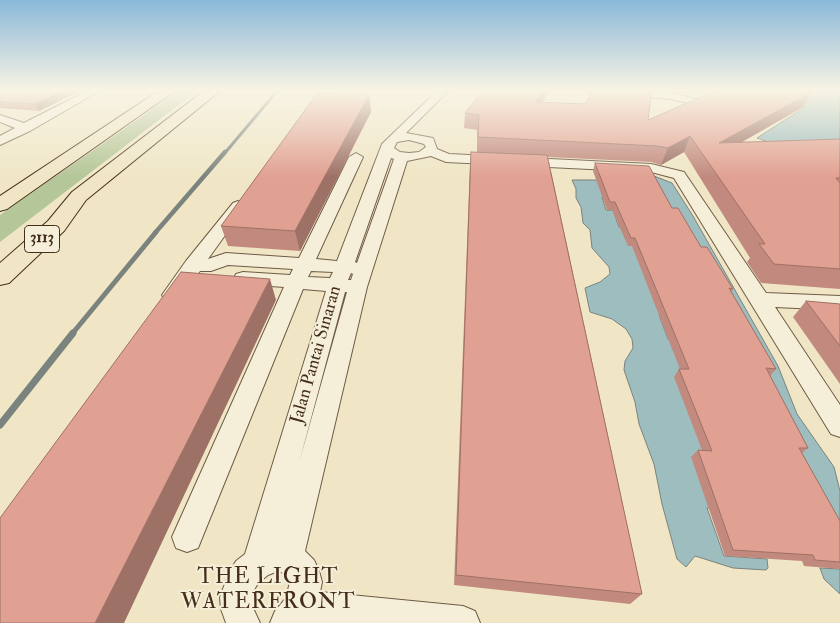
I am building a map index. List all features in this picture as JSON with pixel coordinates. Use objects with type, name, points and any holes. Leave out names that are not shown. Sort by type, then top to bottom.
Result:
[{"type":"highway","points":[[0,205],[126,119]]},
{"type":"highway","name":"3113","points":[[0,277],[56,226],[79,196],[177,119]]},
{"type":"highway","points":[[0,256],[79,196]]},
{"type":"street","points":[[3,119],[26,128]]},
{"type":"street","points":[[0,141],[42,119]]},
{"type":"street","name":"Jalan Pantai Sinaran","points":[[243,623],[237,609],[236,597],[247,572],[256,564],[350,277],[395,148],[423,119]]},
{"type":"street","name":"Jalan Pantai Sinaran","points":[[421,129],[428,119]]},
{"type":"street","points":[[395,148],[421,129],[432,147],[430,150]]},
{"type":"street","points":[[395,148],[416,156],[430,150],[446,158],[651,168],[671,171],[685,181],[840,426]]},
{"type":"street","points":[[187,537],[300,273],[356,157]]},
{"type":"street","points":[[158,314],[201,265],[251,188]]},
{"type":"street","points":[[201,265],[216,276],[300,273],[350,277]]},
{"type":"street","name":"Jalan Pantai Sinaran","points":[[288,558],[350,277]]},
{"type":"street","points":[[758,299],[840,303]]},
{"type":"street","points":[[256,564],[268,558],[288,558],[297,563],[303,571],[305,594],[294,615],[463,623]]},
{"type":"green space","points":[[138,119],[160,119],[0,242],[0,215]]},
{"type":"water","points":[[786,119],[840,119],[840,145],[783,147],[757,138]]},
{"type":"water","points":[[654,176],[672,183],[693,216],[778,366],[797,414],[834,467],[840,491],[840,549],[688,317],[659,315],[668,339],[699,340],[671,345],[750,511],[707,508],[724,556],[767,559],[768,568],[766,570],[733,568],[695,556],[686,567],[677,559],[662,504],[654,464],[639,424],[635,402],[624,370],[625,361],[633,348],[632,339],[626,329],[612,319],[590,312],[585,288],[600,282],[610,274],[609,267],[592,248],[590,230],[583,223],[581,207],[576,198],[576,189],[572,180],[609,180],[622,198],[602,197],[606,210],[630,211],[614,213],[619,227],[643,228],[653,247],[676,254]]},
{"type":"water","points":[[820,568],[840,569],[840,594],[824,579]]},
{"type":"building","points":[[299,119],[356,119],[295,231],[221,226]]},
{"type":"building","points":[[479,119],[763,119],[719,143],[840,139],[840,178],[836,178],[840,183],[840,269],[774,264],[759,244],[765,244],[690,136],[668,148],[478,137]]},
{"type":"building","points":[[471,152],[547,155],[642,594],[456,575]]},
{"type":"building","points":[[595,163],[649,166],[672,208],[678,208],[701,247],[707,247],[733,289],[729,288],[776,369],[766,368],[808,448],[799,448],[840,521],[840,562],[815,560],[813,555],[733,550],[698,450],[712,451],[679,369],[689,369],[635,238],[631,238],[615,202],[610,202]]},
{"type":"building","points":[[181,272],[270,279],[95,623],[0,623],[0,518]]},
{"type":"building","points":[[806,301],[840,304],[840,346]]},
{"type":"waterway","points":[[224,154],[253,119]]},
{"type":"waterway","points":[[155,233],[225,152]]},
{"type":"waterway","points":[[72,334],[156,232]]},
{"type":"waterway","points":[[0,425],[73,333]]},
{"type":"district","name":"THE LIGHT WATERFRONT","points":[[268,590]]}]
